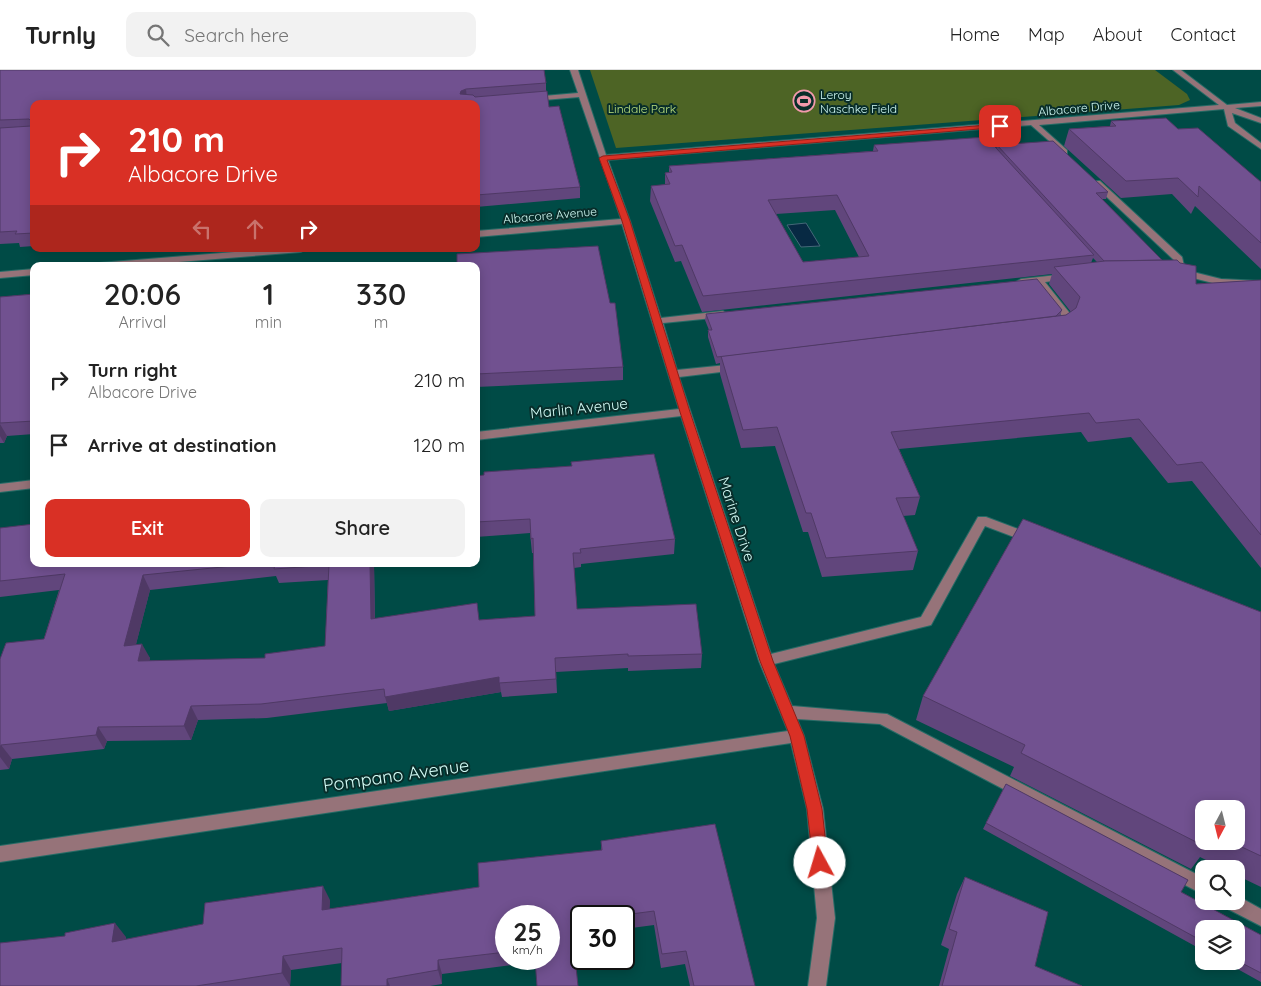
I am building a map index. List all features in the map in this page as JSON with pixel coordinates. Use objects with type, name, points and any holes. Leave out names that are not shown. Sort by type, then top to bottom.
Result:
[{"type":"street","name":"Marine Drive","points":[[574,70],[626,221],[685,412],[766,661],[797,736],[814,809],[826,918],[817,986]]},
{"type":"street","points":[[1177,70],[1227,108],[1261,121]]},
{"type":"street","points":[[522,100],[582,95]]},
{"type":"street","name":"Albacore Drive","points":[[603,158],[971,132],[1033,123],[1261,104]]},
{"type":"street","points":[[1227,108],[1231,124],[1261,147]]},
{"type":"street","points":[[1033,123],[1069,157]]},
{"type":"street","points":[[1091,178],[1179,259],[1176,272],[1221,282],[1261,284]]},
{"type":"street","name":"Albacore Avenue","points":[[480,234],[626,221]]},
{"type":"street","points":[[147,262],[266,252]]},
{"type":"street","points":[[0,275],[30,272]]},
{"type":"street","points":[[1009,283],[1073,276]]},
{"type":"street","points":[[1038,280],[1067,316],[1064,323],[1056,329],[1046,330]]},
{"type":"street","points":[[657,321],[732,313]]},
{"type":"street","points":[[674,374],[749,365]]},
{"type":"street","name":"Marlin Avenue","points":[[480,436],[685,412]]},
{"type":"street","points":[[0,488],[30,484]]},
{"type":"street","points":[[766,661],[926,621],[982,520],[1046,545]]},
{"type":"street","points":[[786,712],[882,718],[1195,882]]},
{"type":"street","name":"Pompano Avenue","points":[[0,854],[797,736]]},
{"type":"street","points":[[1245,909],[1261,918]]},
{"type":"green space","name":"Lindale Park","points":[[590,70],[1155,70],[1187,94],[1190,100],[1179,105],[616,148]]},
{"type":"water","points":[[806,223],[820,246],[801,247],[787,225]]},
{"type":"building","points":[[0,70],[544,70],[546,83],[466,89],[461,91],[460,94],[473,95],[475,97],[547,91],[549,107],[559,106],[580,187],[480,195],[480,100],[30,100],[30,120],[0,120]]},
{"type":"building","points":[[1166,118],[1178,129],[1198,128],[1261,182],[1261,243],[1199,186],[1198,197],[1178,178],[1126,181],[1069,129],[1116,126],[1111,121]]},
{"type":"building","points":[[30,126],[30,233],[15,234],[17,231],[0,232],[0,128]]},
{"type":"building","points":[[986,137],[1094,255],[703,296],[682,245],[675,246],[651,186],[670,184],[665,173],[672,172],[669,166],[878,151],[874,145]],"holes":[[[837,195],[869,256],[803,262],[768,200]]]},
{"type":"building","points":[[1053,141],[1108,192],[1096,193],[1162,260],[1104,261],[997,145]]},
{"type":"building","points":[[598,246],[610,303],[615,303],[623,367],[480,374],[480,262],[457,262],[457,254]]},
{"type":"building","points":[[1177,260],[1180,263],[1196,266],[1196,284],[1261,280],[1261,535],[1202,462],[1177,465],[1139,419],[1096,423],[1089,413],[891,432],[920,497],[896,498],[918,551],[826,558],[811,513],[806,513],[777,427],[743,430],[721,356],[1066,315],[1076,308],[1080,297],[1054,267],[1105,261]]},
{"type":"building","points":[[1037,279],[1062,310],[1056,316],[717,357],[708,330],[712,330],[706,314]]},
{"type":"building","points":[[30,294],[30,421],[0,423],[0,297]]},
{"type":"building","points":[[654,454],[675,539],[580,549],[581,553],[573,553],[577,609],[696,604],[702,654],[628,656],[628,654],[555,658],[556,679],[499,683],[499,677],[385,697],[384,689],[261,704],[191,706],[184,726],[98,727],[96,735],[1,745],[0,749],[0,659],[6,643],[44,639],[65,574],[0,581],[0,528],[30,524],[30,567],[222,567],[143,575],[124,646],[142,644],[138,661],[265,658],[265,654],[325,646],[329,567],[370,567],[371,619],[477,603],[479,620],[535,616],[533,538],[531,539],[530,519],[480,522],[480,476],[484,475],[484,472],[572,466],[571,462]]},
{"type":"building","points":[[1023,519],[1261,612],[1261,856],[1245,848],[1245,800],[1195,800],[1195,841],[1021,753],[1025,745],[923,696]]},
{"type":"building","points":[[274,567],[302,567],[274,569]]},
{"type":"building","points":[[1006,784],[1188,880],[1181,892],[1195,900],[1195,910],[1214,910],[1233,920],[1195,920],[1195,937],[986,823]]},
{"type":"building","points":[[715,824],[755,986],[694,986],[686,951],[662,954],[654,911],[635,914],[635,905],[570,905],[570,970],[576,970],[578,986],[537,986],[536,970],[560,970],[560,905],[495,905],[495,953],[438,960],[438,970],[387,979],[387,986],[341,986],[342,948],[283,956],[282,973],[196,986],[0,986],[0,943],[65,936],[65,933],[115,923],[112,942],[203,924],[205,903],[323,886],[322,910],[479,887],[478,863],[602,850],[601,841]]},
{"type":"building","points":[[965,877],[1048,912],[1035,966],[1082,986],[942,986],[957,932],[949,929]]},
{"type":"building","points":[[1245,926],[1261,935],[1261,973],[1245,965]]},
{"type":"place","name":"Leroy Naschke Field","points":[[804,101]]},
{"type":"route","points":[[820,863],[814,809],[797,736],[766,661],[685,412],[626,221],[603,158],[1000,126]]}]
